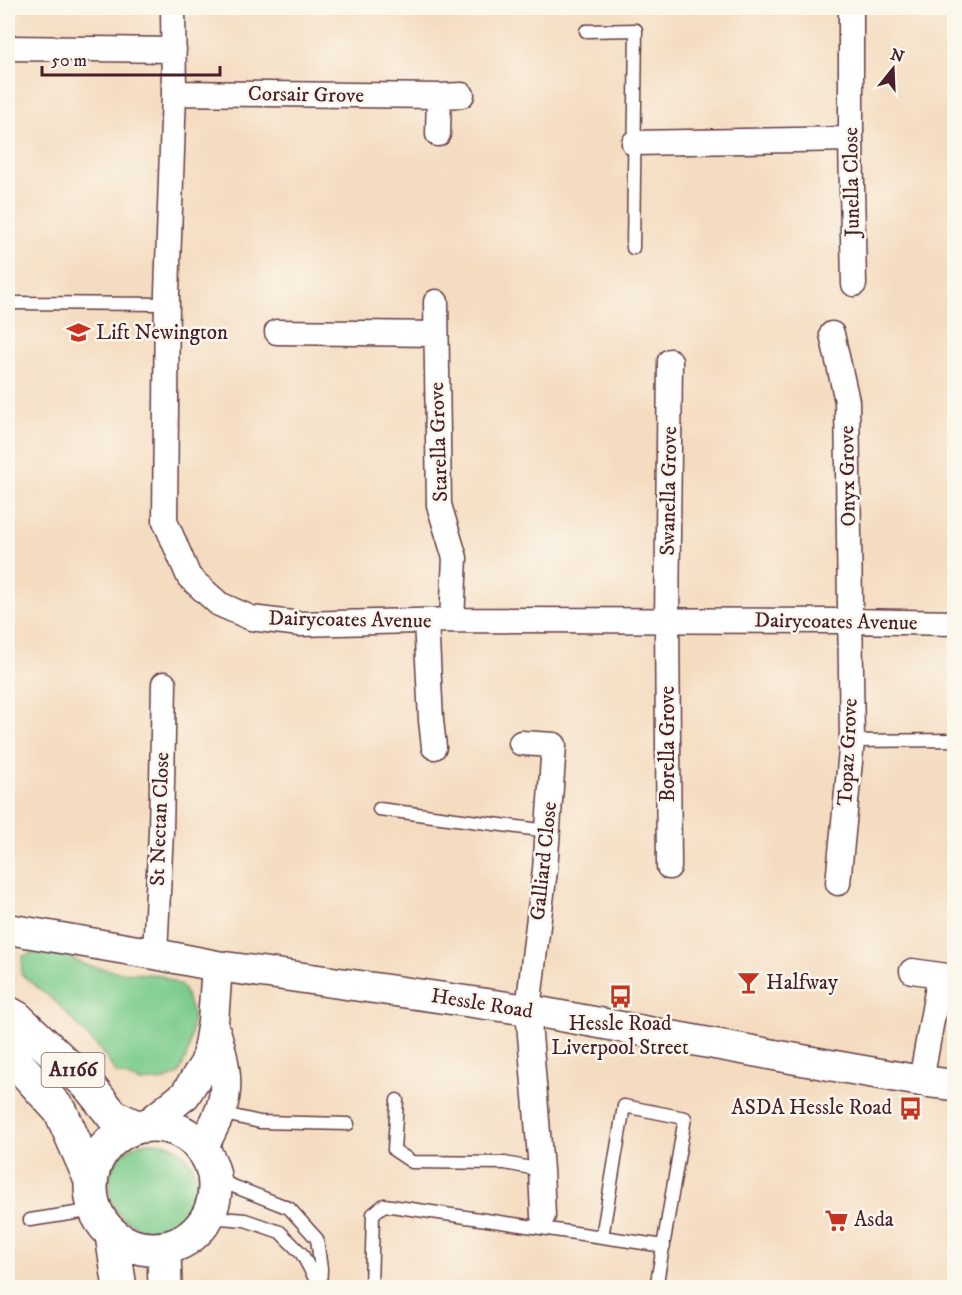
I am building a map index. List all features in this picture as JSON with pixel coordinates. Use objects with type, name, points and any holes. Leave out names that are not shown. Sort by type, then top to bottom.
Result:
[{"type":"main road","name":"A1166","points":[[8,1012],[88,1084],[113,1116],[141,1126]]},
{"type":"main road","name":"A1166","points":[[8,1053],[62,1112],[90,1178]]},
{"type":"main road","points":[[103,1222],[128,1245],[146,1250],[164,1249],[181,1243],[196,1232],[208,1217],[214,1199],[215,1179],[211,1163],[202,1149],[187,1134],[168,1126],[141,1126],[126,1130],[109,1142],[96,1158],[90,1178],[91,1199],[103,1222],[120,1287]]},
{"type":"main road","points":[[164,1249],[165,1287]]},
{"type":"street","name":"Dairycoates Avenue","points":[[173,8],[174,93],[167,304],[165,520],[189,577],[219,604],[251,618],[300,624],[452,620],[954,623]]},
{"type":"street","name":"Junella Close","points":[[851,8],[854,284]]},
{"type":"street","points":[[8,48],[174,50]]},
{"type":"street","name":"Corsair Grove","points":[[174,93],[450,96],[438,134]]},
{"type":"street","points":[[634,143],[851,139]]},
{"type":"street","name":"Starella Grove","points":[[436,302],[439,505],[455,558],[452,620]]},
{"type":"street","points":[[277,332],[436,334]]},
{"type":"street","name":"Onyx Grove","points":[[832,334],[847,401],[850,621]]},
{"type":"street","name":"Swanella Grove","points":[[667,620],[670,361]]},
{"type":"street","name":"Borella Grove","points":[[667,620],[669,867]]},
{"type":"street","points":[[426,621],[434,747]]},
{"type":"street","name":"Topaz Grove","points":[[838,883],[852,741],[850,621]]},
{"type":"street","name":"St Nectan Close","points":[[155,954],[164,684]]},
{"type":"street","name":"Galliard Close","points":[[521,743],[554,745],[545,870],[528,1010],[541,1170],[542,1222]]},
{"type":"street","name":"Hessle Road","points":[[8,929],[217,966],[528,1010],[954,1085]]},
{"type":"street","points":[[141,1126],[185,1095],[206,1062],[213,1022],[217,966]]},
{"type":"street","points":[[912,971],[947,976],[921,1081]]},
{"type":"street","points":[[202,1149],[221,1108],[226,1084],[221,1051],[213,1022]]},
{"type":"lane","points":[[586,31],[636,30],[633,248]]},
{"type":"lane","points":[[8,303],[167,304]]},
{"type":"lane","points":[[852,741],[954,741]]},
{"type":"lane","points":[[380,809],[548,831]]},
{"type":"lane","points":[[397,1100],[394,1150],[412,1161],[505,1163],[541,1170]]},
{"type":"lane","points":[[602,1237],[624,1106],[685,1118],[656,1287]]},
{"type":"lane","points":[[219,1112],[260,1122],[348,1124]]},
{"type":"lane","points":[[215,1179],[289,1208],[317,1239],[321,1269],[320,1287]]},
{"type":"lane","points":[[371,1287],[373,1214],[384,1205],[542,1222],[602,1237],[664,1246]]},
{"type":"lane","points":[[208,1217],[245,1220],[280,1232],[302,1254],[320,1287]]},
{"type":"lane","points":[[30,1220],[103,1222]]},
{"type":"green space","points":[[45,949],[65,955],[85,965],[119,972],[160,975],[183,987],[193,1014],[189,1050],[179,1074],[165,1080],[141,1082],[116,1073],[99,1048],[56,1002],[21,974],[23,956]]},
{"type":"green space","points":[[144,1142],[162,1142],[178,1149],[190,1161],[197,1177],[197,1195],[190,1211],[178,1223],[162,1230],[144,1230],[128,1223],[116,1211],[109,1195],[109,1177],[116,1161],[128,1149]]},
{"type":"place","name":"Lift Newington","points":[[78,333]]},
{"type":"place","name":"Halfway","points":[[748,983]]},
{"type":"place","name":"Hessle Road Liverpool Street","points":[[620,996]]},
{"type":"place","name":"ASDA Hessle Road","points":[[910,1108]]},
{"type":"place","name":"Asda","points":[[836,1220]]}]
